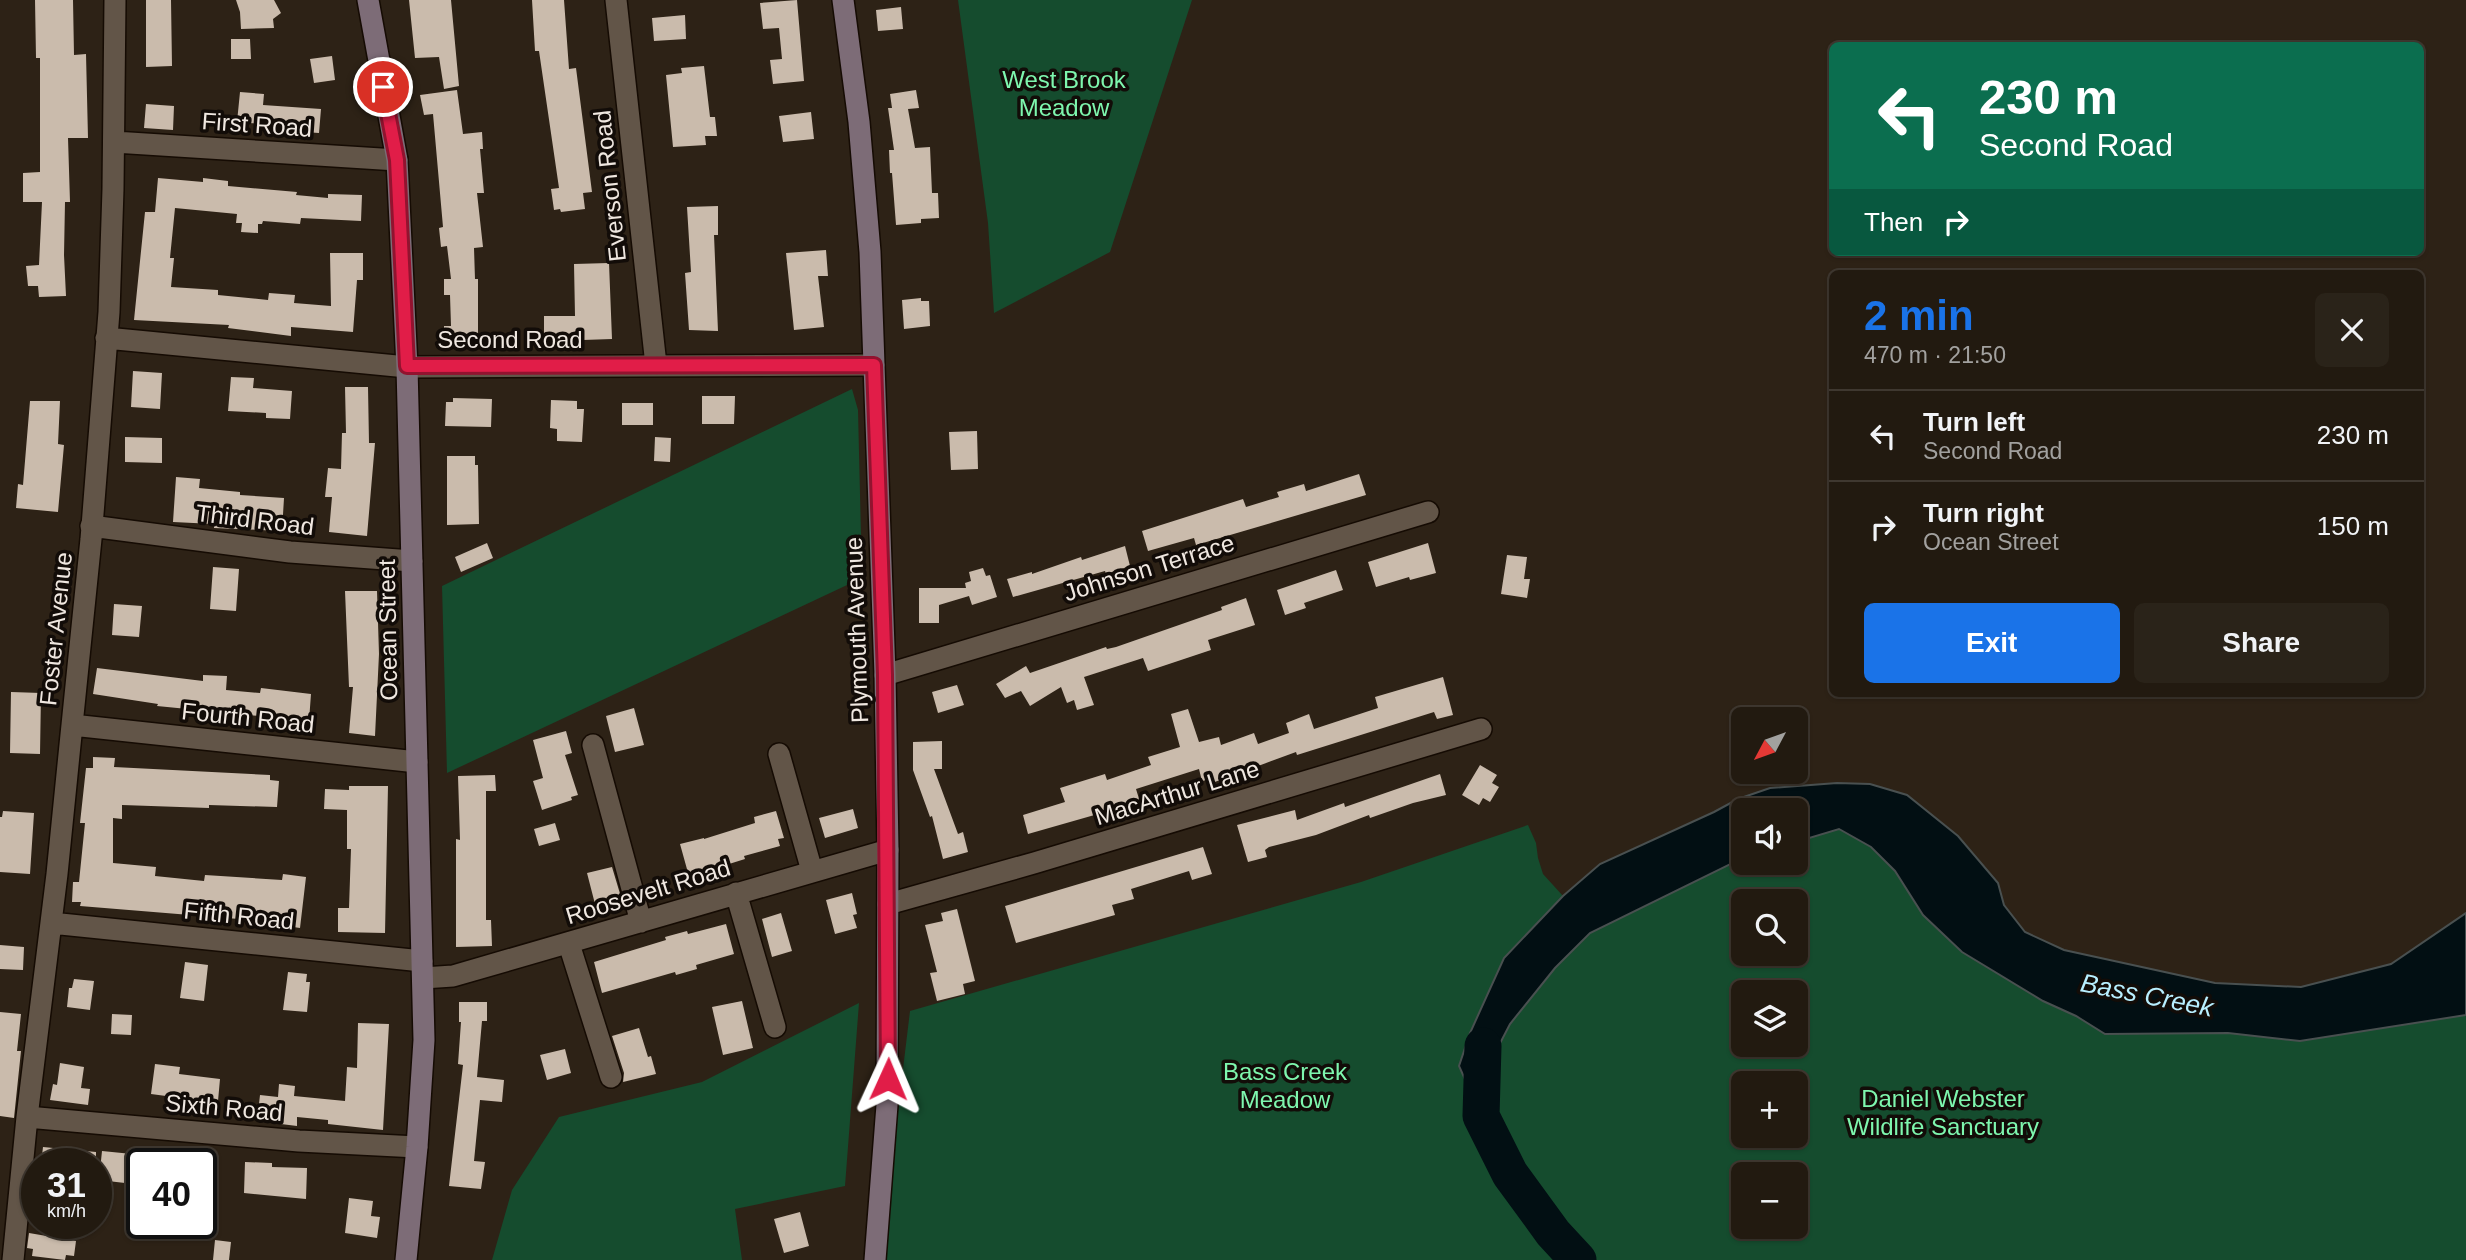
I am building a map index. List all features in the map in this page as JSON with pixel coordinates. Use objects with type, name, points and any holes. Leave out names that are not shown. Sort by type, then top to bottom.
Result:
[{"type":"street","name":"Foster Avenue","points":[[13,1260],[27,1117],[51,923],[91,526],[106,338],[114,142],[114,0]]},
{"type":"street","name":"Ocean Street","points":[[368,0],[397,160],[407,366],[424,1040],[406,1260]]},
{"type":"street","name":"Everson Road","points":[[615,0],[656,365]]},
{"type":"street","name":"Plymouth Avenue","points":[[843,0],[865,178],[870,252],[885,675],[888,850],[887,1105],[874,1260]]},
{"type":"street","name":"First Road","points":[[114,142],[397,160]]},
{"type":"street","name":"Second Road","points":[[106,338],[407,366],[874,365]]},
{"type":"street","name":"Johnson Terrace","points":[[885,675],[1428,512]]},
{"type":"street","name":"Third Road","points":[[91,526],[290,552],[412,561]]},
{"type":"street","name":"Fourth Road","points":[[72,725],[417,762]]},
{"type":"street","name":"MacArthur Lane","points":[[888,904],[1481,729]]},
{"type":"street","points":[[593,745],[641,922]]},
{"type":"street","points":[[779,754],[812,871]]},
{"type":"street","name":"Roosevelt Road","points":[[422,969],[453,976],[888,850]]},
{"type":"street","points":[[737,892],[775,1027]]},
{"type":"street","name":"Fifth Road","points":[[51,923],[422,969]]},
{"type":"street","points":[[569,944],[611,1077]]},
{"type":"street","name":"Sixth Road","points":[[27,1117],[299,1141],[417,1147]]},
{"type":"green space","name":"West Brook Meadow","points":[[958,0],[1192,0],[1110,252],[994,313],[988,223]]},
{"type":"green space","points":[[852,389],[858,410],[862,578],[447,773],[442,586]]},
{"type":"green space","points":[[1528,825],[1536,843],[1543,874],[1563,896],[1504,958],[1491,1094],[1496,1051],[1510,1024],[1555,968],[1590,933],[1731,862],[1731,875],[1808,875],[1808,838],[1839,828],[1871,847],[1895,871],[1923,915],[2105,1034],[2228,1033],[2300,1041],[2466,1015],[2466,1260],[880,1260],[910,1011],[1361,882]]},
{"type":"green space","points":[[859,1003],[845,1186],[735,1209],[742,1260],[492,1260],[512,1190],[559,1117],[702,1082]]},
{"type":"water","points":[[1837,783],[1870,784],[1907,795],[1958,836],[1998,883],[2004,905],[2025,932],[2064,950],[2215,983],[2301,987],[2391,964],[2466,913],[2466,1015],[2300,1041],[2228,1033],[2105,1034],[2076,1016],[2043,1001],[1962,952],[1923,915],[1895,871],[1871,847],[1839,829],[1808,838],[1808,798],[1741,798],[1770,788]]},
{"type":"water","points":[[1731,803],[1731,864],[1590,933],[1555,968],[1510,1024],[1496,1051],[1491,1094],[1480,1094],[1468,1086],[1459,1066],[1470,1033],[1504,958],[1563,896],[1600,864]]},
{"type":"building","points":[[35,0],[73,0],[74,55],[86,54],[88,138],[68,138],[70,202],[65,202],[66,296],[39,297],[38,286],[28,286],[26,266],[39,265],[42,202],[23,202],[23,173],[40,172],[40,58],[36,58]]},
{"type":"building","points":[[146,0],[171,0],[172,66],[146,67]]},
{"type":"building","points":[[236,0],[274,0],[281,13],[273,19],[274,28],[241,29]]},
{"type":"building","points":[[409,0],[451,0],[459,86],[444,89],[439,57],[415,58]]},
{"type":"building","points":[[532,0],[564,0],[569,69],[576,68],[592,192],[583,193],[585,209],[561,212],[560,209],[554,210],[551,189],[559,188],[539,51],[535,51]]},
{"type":"building","points":[[797,0],[804,81],[773,84],[770,60],[782,59],[779,28],[763,29],[760,3]]},
{"type":"building","points":[[901,7],[903,29],[878,31],[876,10]]},
{"type":"building","points":[[685,15],[686,39],[654,41],[652,18]]},
{"type":"building","points":[[231,39],[250,39],[251,59],[231,59]]},
{"type":"building","points":[[332,56],[335,80],[314,83],[310,59]]},
{"type":"building","points":[[704,66],[710,117],[715,117],[717,136],[705,136],[706,145],[673,147],[666,75],[682,73],[681,68]]},
{"type":"building","points":[[457,90],[463,134],[482,132],[483,149],[480,149],[484,193],[477,193],[483,247],[474,248],[475,279],[478,279],[478,342],[444,343],[444,326],[451,326],[450,295],[444,295],[444,279],[451,279],[447,246],[441,247],[439,228],[443,227],[433,114],[424,115],[420,95]]},
{"type":"building","points":[[916,90],[919,108],[908,109],[915,148],[930,147],[932,193],[938,193],[939,218],[896,225],[890,173],[889,150],[894,150],[888,108],[892,108],[890,94]]},
{"type":"building","points":[[240,92],[264,94],[263,105],[321,109],[319,133],[289,131],[289,126],[237,122]]},
{"type":"building","points":[[146,104],[174,106],[173,130],[144,128]]},
{"type":"building","points":[[811,112],[814,139],[783,142],[779,116]]},
{"type":"building","points":[[158,178],[203,182],[203,178],[228,181],[228,186],[297,192],[296,195],[328,198],[328,194],[362,195],[361,221],[301,218],[300,224],[263,221],[258,224],[258,233],[241,232],[242,223],[236,223],[237,214],[175,208],[170,258],[174,258],[171,287],[218,290],[218,295],[268,300],[269,293],[295,295],[294,303],[331,306],[330,253],[363,253],[363,280],[357,280],[353,332],[291,327],[291,336],[228,328],[229,325],[134,320],[145,212],[155,212]]},
{"type":"building","points":[[718,206],[718,235],[714,235],[718,331],[689,330],[685,273],[691,272],[687,207]]},
{"type":"building","points":[[826,250],[828,276],[818,276],[824,327],[794,330],[786,253]]},
{"type":"building","points":[[609,263],[612,339],[583,340],[583,336],[544,336],[544,316],[575,316],[574,264]]},
{"type":"building","points":[[921,298],[921,301],[929,301],[930,326],[904,329],[902,300]]},
{"type":"building","points":[[133,371],[162,373],[160,409],[131,407]]},
{"type":"building","points":[[231,377],[254,378],[253,388],[292,391],[290,419],[266,418],[266,413],[228,411]]},
{"type":"building","points":[[345,387],[368,387],[369,443],[375,443],[367,536],[329,532],[332,497],[325,497],[328,468],[341,469],[342,433],[346,433]]},
{"type":"building","points":[[702,396],[735,396],[734,424],[702,424]]},
{"type":"building","points":[[453,398],[492,399],[491,427],[445,426],[446,402],[453,402]]},
{"type":"building","points":[[551,400],[577,401],[577,409],[584,409],[582,442],[557,441],[557,429],[550,428]]},
{"type":"building","points":[[30,401],[60,401],[58,444],[64,445],[58,512],[16,508],[18,484],[23,485]]},
{"type":"building","points":[[622,403],[653,403],[653,425],[622,425]]},
{"type":"building","points":[[977,431],[978,469],[951,470],[949,432]]},
{"type":"building","points":[[125,437],[162,438],[162,463],[125,462]]},
{"type":"building","points":[[655,437],[671,438],[670,462],[654,461]]},
{"type":"building","points":[[447,456],[475,456],[475,465],[478,465],[479,524],[447,525]]},
{"type":"building","points":[[1359,474],[1366,495],[1196,545],[1194,538],[1148,551],[1142,531],[1243,499],[1246,507],[1279,497],[1277,492],[1304,484],[1306,491]]},
{"type":"building","points":[[176,477],[200,479],[199,488],[240,492],[240,495],[284,498],[282,531],[214,528],[214,524],[173,522]]},
{"type":"building","points":[[487,543],[493,558],[461,572],[455,557]]},
{"type":"building","points":[[1428,543],[1436,573],[1410,580],[1409,577],[1376,587],[1368,562]]},
{"type":"building","points":[[1125,546],[1130,566],[1013,597],[1007,579]]},
{"type":"building","points":[[1507,555],[1527,557],[1524,579],[1530,579],[1527,598],[1501,594]]},
{"type":"building","points":[[213,567],[239,569],[236,611],[210,609]]},
{"type":"building","points":[[983,568],[986,576],[990,575],[997,597],[972,605],[969,596],[939,605],[939,623],[919,623],[919,588],[966,588],[965,583],[971,581],[969,572]]},
{"type":"building","points":[[1336,570],[1343,590],[1304,603],[1306,608],[1285,615],[1277,590]]},
{"type":"building","points":[[345,591],[377,591],[379,654],[375,736],[349,733],[353,687],[349,687]]},
{"type":"building","points":[[1246,598],[1255,625],[1208,640],[1211,650],[1148,671],[1143,658],[1084,677],[1094,705],[1077,710],[1074,700],[1067,703],[1061,687],[1030,706],[1021,691],[1005,698],[996,684],[1026,666],[1030,673],[1106,647],[1116,647],[1222,610],[1221,607]]},
{"type":"building","points":[[114,604],[142,606],[139,637],[112,635]]},
{"type":"building","points":[[97,668],[203,681],[203,675],[227,676],[226,690],[260,693],[261,688],[311,694],[309,721],[157,706],[158,704],[93,694]]},
{"type":"building","points":[[1443,677],[1453,715],[1437,719],[1434,712],[1297,755],[1296,752],[1212,783],[1211,779],[1202,781],[1199,769],[1136,789],[1140,802],[1028,834],[1023,815],[1065,802],[1060,788],[1105,774],[1107,780],[1151,765],[1148,757],[1180,747],[1171,714],[1188,709],[1199,742],[1219,737],[1221,745],[1254,733],[1258,744],[1289,733],[1286,723],[1309,714],[1314,729],[1378,708],[1375,697]]},
{"type":"building","points":[[957,685],[964,705],[938,713],[932,692]]},
{"type":"building","points":[[11,692],[41,693],[40,754],[10,753]]},
{"type":"building","points":[[634,708],[644,745],[615,752],[606,716]]},
{"type":"building","points":[[566,731],[572,753],[565,755],[578,795],[571,797],[572,800],[542,810],[533,781],[543,778],[533,740]]},
{"type":"building","points":[[942,741],[942,769],[934,769],[958,834],[963,832],[968,852],[943,859],[932,816],[930,817],[913,770],[913,742]]},
{"type":"building","points":[[93,757],[115,758],[114,767],[270,775],[270,780],[279,781],[277,807],[122,805],[122,819],[113,818],[113,863],[156,867],[155,876],[204,881],[205,875],[282,880],[283,874],[306,877],[300,928],[239,919],[80,906],[81,902],[72,902],[73,882],[79,882],[85,823],[80,823],[86,768],[93,768]]},
{"type":"building","points":[[1480,765],[1497,775],[1492,783],[1499,787],[1490,802],[1483,798],[1479,805],[1462,795]]},
{"type":"building","points":[[1440,774],[1446,795],[1370,818],[1369,815],[1316,835],[1269,847],[1265,850],[1267,857],[1248,862],[1237,825],[1295,810],[1297,820],[1344,803],[1345,807]]},
{"type":"building","points":[[495,775],[496,791],[486,791],[486,920],[491,920],[492,946],[456,947],[456,839],[460,840],[458,776]]},
{"type":"building","points":[[349,786],[388,786],[385,933],[338,932],[338,908],[349,908],[351,849],[347,849],[347,810],[324,809],[325,789],[349,790]]},
{"type":"building","points":[[853,809],[858,828],[825,838],[819,818]]},
{"type":"building","points":[[3,811],[34,813],[30,874],[0,872],[0,817]]},
{"type":"building","points":[[776,811],[784,838],[778,839],[780,846],[744,856],[745,859],[713,869],[714,874],[690,880],[680,844],[755,823],[754,817]]},
{"type":"building","points":[[555,823],[560,840],[539,846],[534,829]]},
{"type":"building","points":[[1203,847],[1212,874],[1192,880],[1189,871],[1131,889],[1134,899],[1112,905],[1115,915],[1016,943],[1005,906]]},
{"type":"building","points":[[612,867],[621,897],[595,904],[587,873]]},
{"type":"building","points":[[852,893],[857,914],[853,915],[857,928],[835,934],[826,900]]},
{"type":"building","points":[[957,909],[975,981],[963,984],[965,994],[937,1001],[930,973],[937,972],[925,925],[943,921],[941,913]]},
{"type":"building","points":[[781,913],[792,951],[772,957],[762,919]]},
{"type":"building","points":[[726,924],[734,954],[696,965],[697,969],[676,975],[675,972],[602,993],[594,962],[666,940],[665,937]]},
{"type":"building","points":[[0,945],[24,947],[23,970],[0,969]]},
{"type":"building","points":[[185,962],[208,965],[204,1001],[180,998]]},
{"type":"building","points":[[288,972],[307,974],[306,982],[310,982],[307,1012],[283,1010]]},
{"type":"building","points":[[74,979],[94,981],[90,1010],[67,1007],[69,988],[72,988]]},
{"type":"building","points":[[742,1001],[753,1048],[723,1055],[712,1007]]},
{"type":"building","points":[[459,1002],[487,1002],[487,1021],[482,1021],[477,1077],[504,1080],[502,1102],[480,1100],[474,1161],[485,1162],[481,1189],[449,1186],[463,1065],[458,1064],[461,1022]]},
{"type":"building","points":[[0,1012],[21,1014],[17,1051],[21,1051],[14,1118],[0,1116]]},
{"type":"building","points":[[112,1014],[132,1015],[131,1035],[111,1034]]},
{"type":"building","points":[[358,1023],[389,1024],[383,1130],[328,1124],[328,1120],[297,1117],[297,1126],[257,1121],[260,1095],[278,1097],[279,1084],[295,1086],[294,1096],[345,1101],[347,1067],[357,1068]]},
{"type":"building","points":[[639,1028],[656,1074],[623,1082],[624,1073],[612,1036]]},
{"type":"building","points":[[565,1049],[571,1073],[547,1080],[540,1055]]},
{"type":"building","points":[[60,1063],[84,1067],[81,1088],[90,1089],[88,1105],[50,1100],[53,1084],[57,1085]]},
{"type":"building","points":[[155,1064],[180,1067],[179,1074],[220,1079],[217,1112],[195,1110],[196,1100],[151,1094]]},
{"type":"building","points":[[112,1152],[126,1153],[125,1183],[112,1182]]},
{"type":"building","points":[[245,1162],[272,1163],[272,1167],[307,1168],[306,1199],[244,1193]]},
{"type":"building","points":[[349,1198],[373,1201],[371,1216],[380,1217],[377,1238],[345,1233]]},
{"type":"building","points":[[800,1212],[809,1246],[784,1253],[774,1219]]},
{"type":"building","points":[[28,1239],[76,1241],[74,1256],[66,1255],[65,1260],[32,1256],[33,1249],[27,1248]]},
{"type":"building","points":[[215,1240],[231,1242],[229,1260],[213,1260]]},
{"type":"waterway","name":"Bass Creek","points":[[1483,1046],[1481,1116],[1510,1174],[1553,1233],[1578,1260]]},
{"type":"route","points":[[383,87],[397,160],[407,366],[874,365],[885,675],[888,1079]]},
{"type":"park label","name":"Bass Creek Meadow","points":[[1285,1086]]},
{"type":"park label","name":"Daniel Webster Wildlife Sanctuary","points":[[1943,1113]]}]
